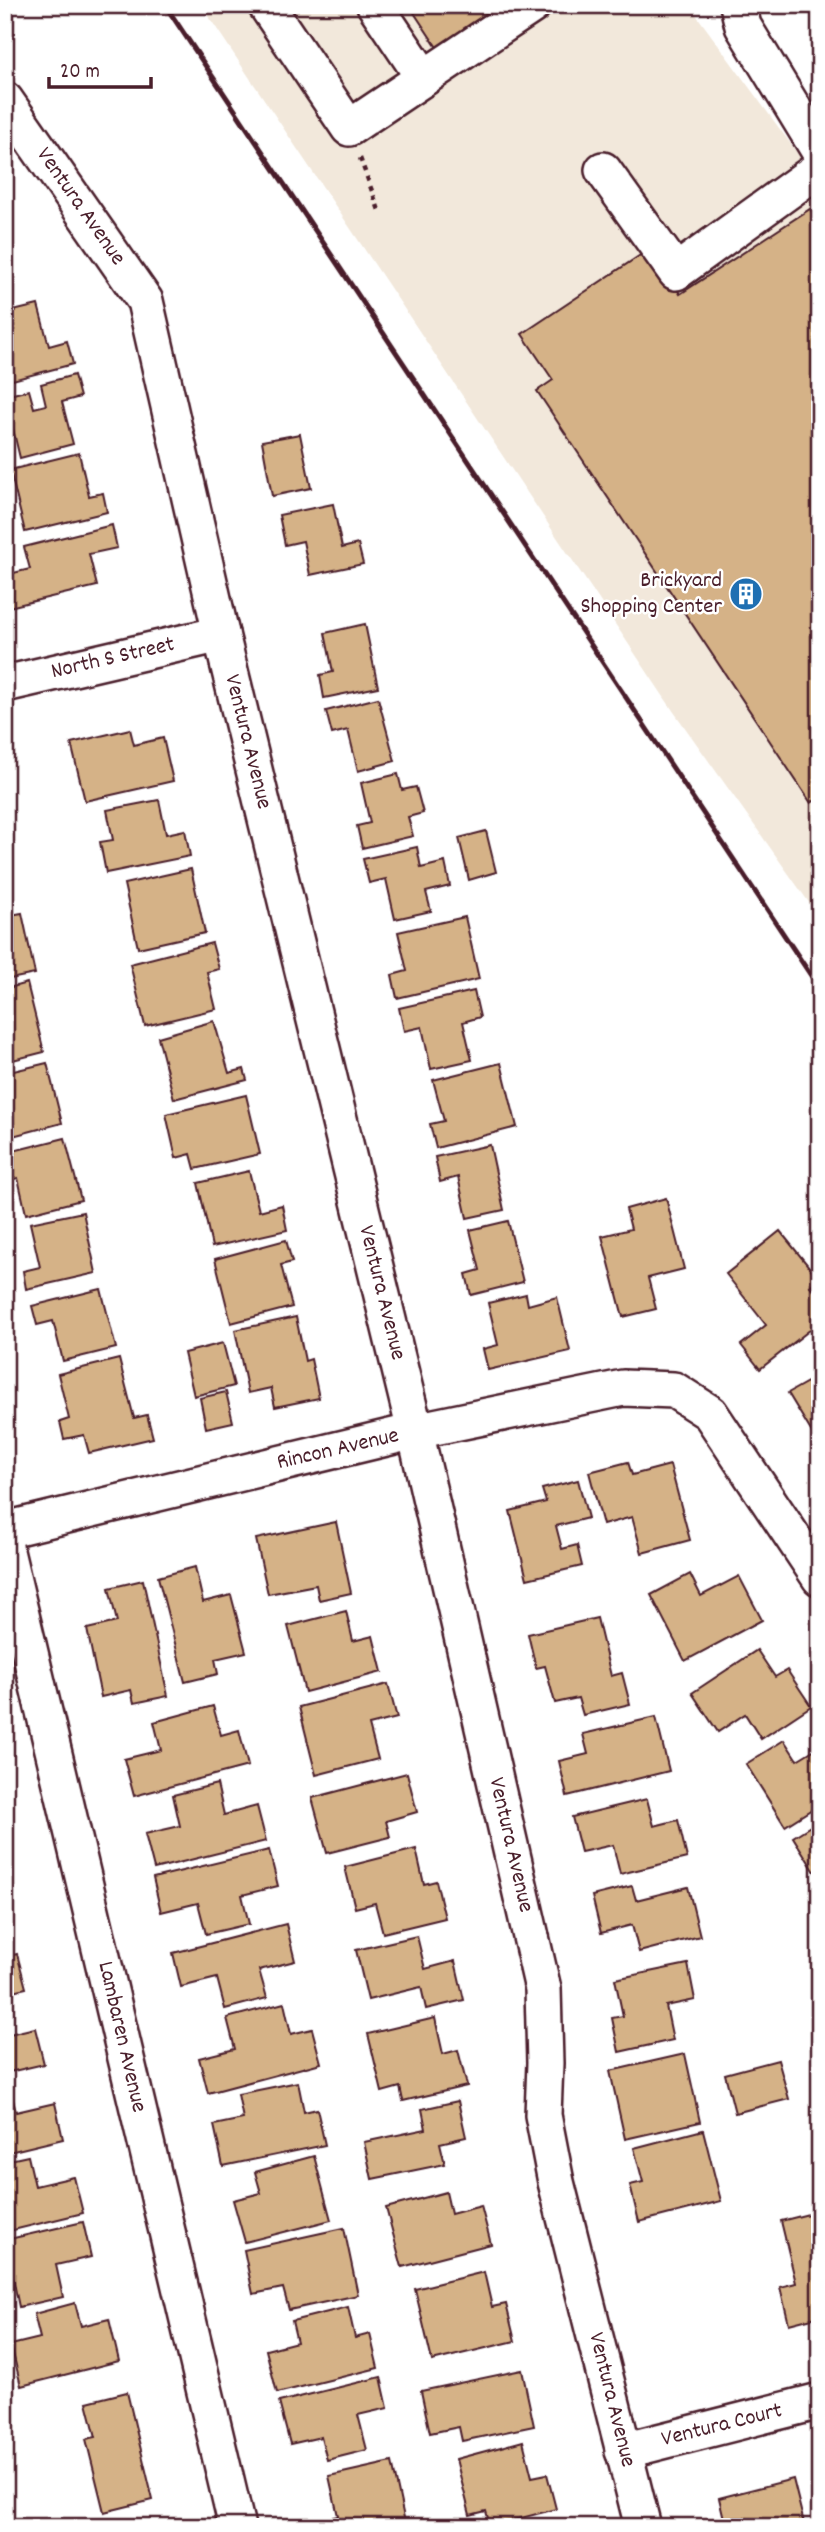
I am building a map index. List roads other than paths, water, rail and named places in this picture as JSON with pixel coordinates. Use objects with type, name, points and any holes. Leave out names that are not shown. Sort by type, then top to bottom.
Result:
[{"type":"street","points":[[266,5],[349,128],[533,5]]},
{"type":"street","points":[[375,5],[424,78]]},
{"type":"street","points":[[738,5],[743,26],[820,152]]},
{"type":"street","name":"Ventura Avenue","points":[[5,100],[145,301],[221,634],[415,1431],[543,1989],[543,2115],[556,2182],[643,2527]]},
{"type":"street","points":[[603,170],[676,272],[820,168]]},
{"type":"street","name":"North S Street","points":[[5,684],[221,634]]},
{"type":"street","name":"Rincon Avenue","points":[[5,1530],[415,1431],[624,1388],[674,1390],[710,1413],[820,1578]]},
{"type":"street","name":"Lambaren Avenue","points":[[5,1547],[237,2527]]},
{"type":"street","name":"Ventura Court","points":[[623,2451],[820,2401]]},
{"type":"railway","points":[[165,5],[820,989]]},
{"type":"place","name":"Brickyard Shopping Center","points":[[746,594]]}]
